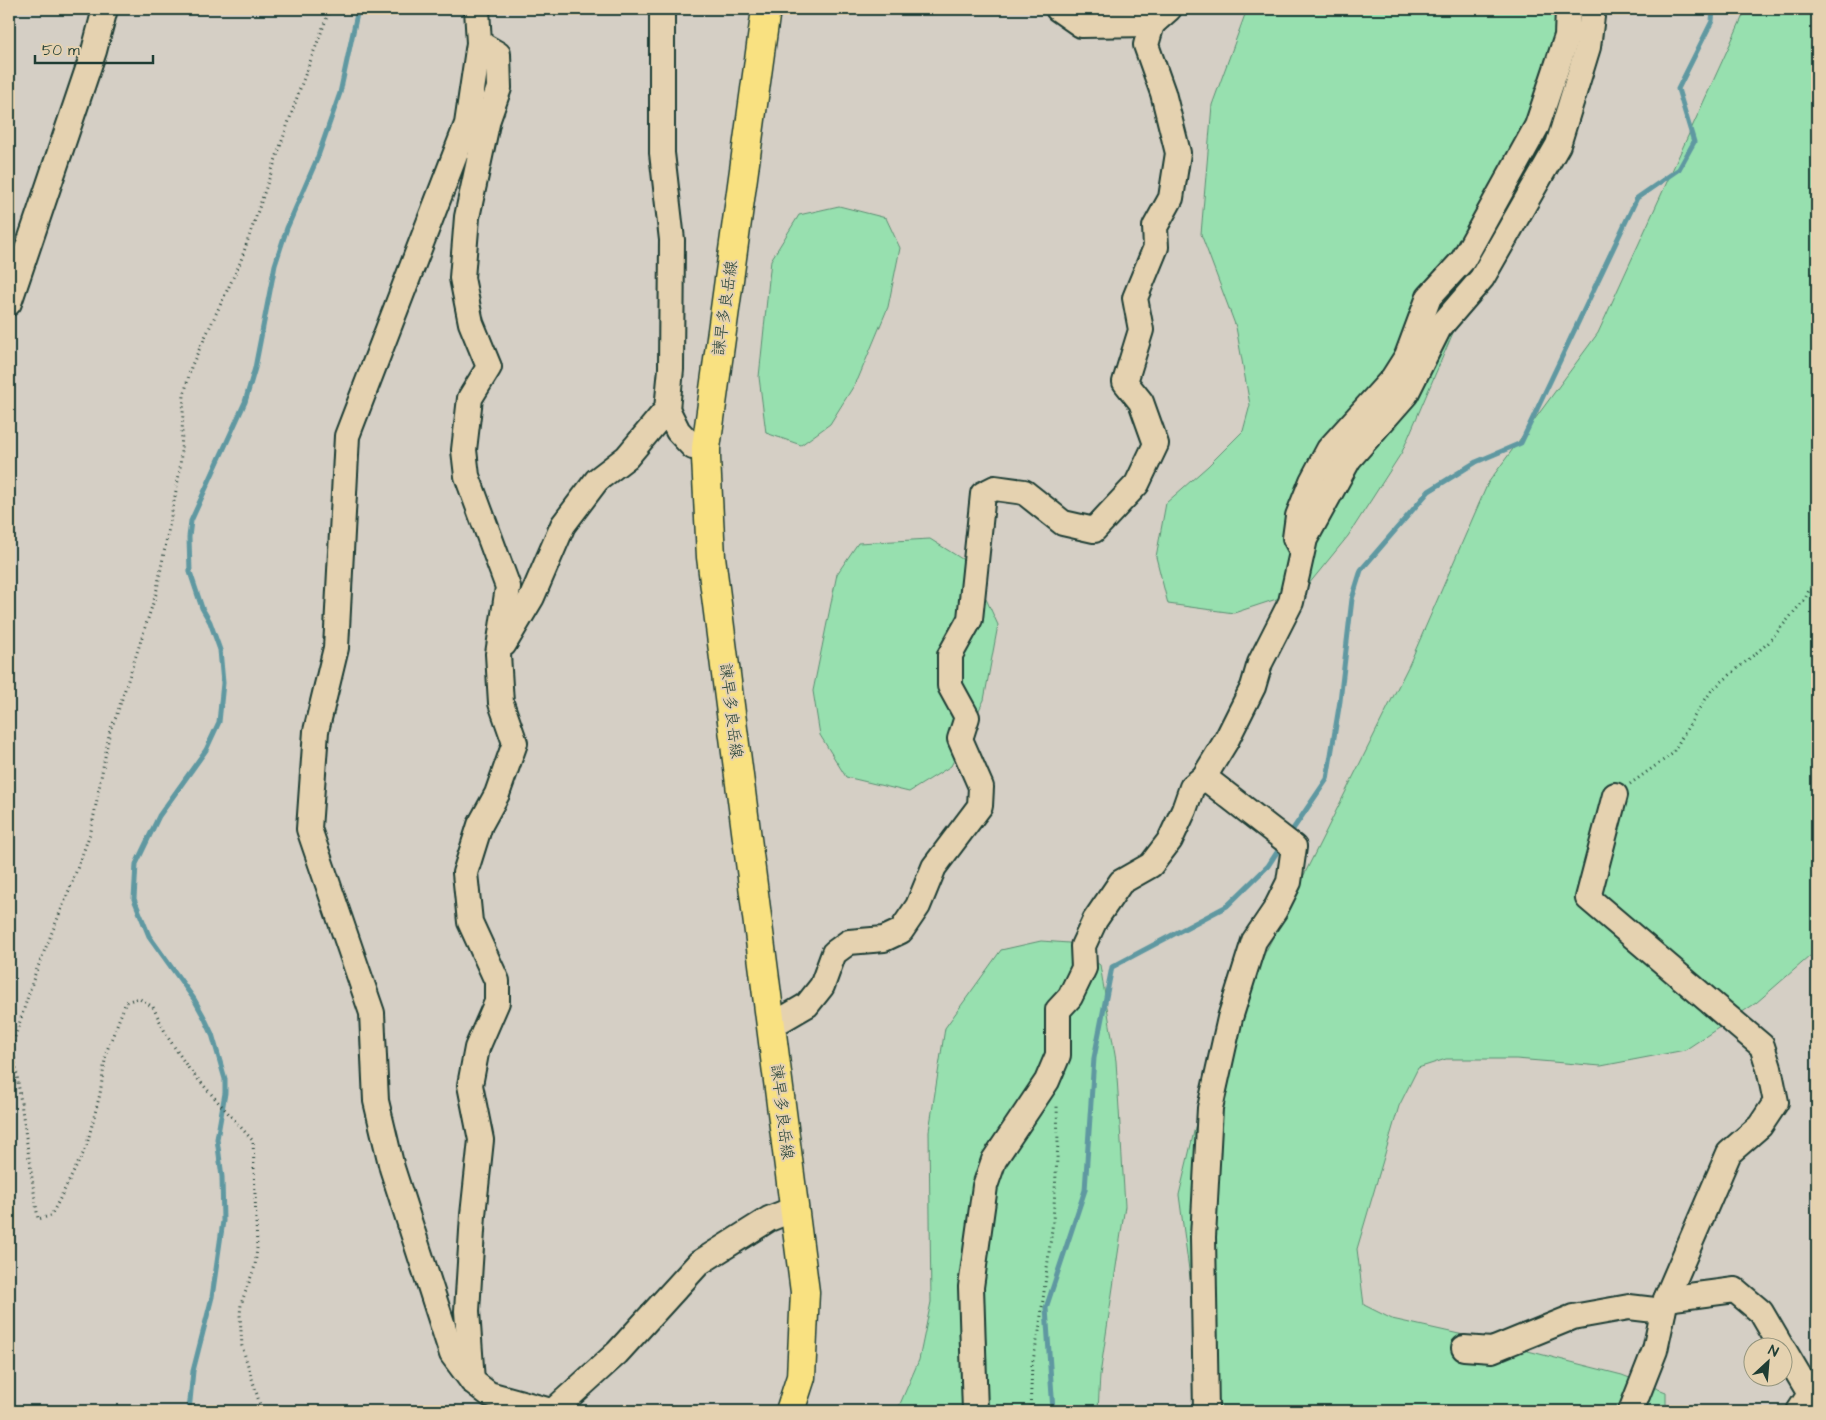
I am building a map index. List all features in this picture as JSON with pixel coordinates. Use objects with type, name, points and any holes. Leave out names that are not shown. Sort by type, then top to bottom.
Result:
[{"type":"main road","name":"諫早多良岳線","points":[[766,9],[706,448],[711,557],[772,1026],[804,1292],[801,1377],[790,1411]]},
{"type":"street","points":[[9,303],[94,51],[105,9]]},
{"type":"street","points":[[477,9],[479,43],[467,124],[347,436],[336,648],[316,731],[309,829],[372,1013],[376,1102],[392,1168],[452,1354],[472,1381],[489,1394],[552,1411],[617,1352],[699,1262],[769,1219],[794,1209]]},
{"type":"street","points":[[662,9],[662,153],[672,240],[671,369],[667,410],[678,431],[693,447],[706,448]]},
{"type":"street","points":[[772,1026],[807,1005],[822,986],[834,953],[849,942],[884,939],[902,931],[918,906],[934,867],[980,806],[981,786],[960,739],[967,717],[950,686],[950,655],[970,619],[983,494],[996,488],[1024,492],[1063,523],[1094,530],[1137,484],[1156,444],[1141,402],[1125,382],[1141,330],[1135,298],[1156,247],[1155,227],[1171,198],[1178,153],[1163,93],[1146,45],[1157,14],[1082,25],[1058,9]]},
{"type":"street","points":[[1302,551],[1295,538],[1298,516],[1312,482],[1329,450],[1398,371],[1407,356],[1429,297],[1463,260],[1537,126],[1567,36],[1568,9]]},
{"type":"street","points":[[975,1411],[971,1287],[985,1186],[994,1160],[1047,1081],[1058,1054],[1058,1010],[1070,997],[1084,968],[1083,946],[1095,920],[1121,882],[1152,865],[1170,840],[1192,787],[1204,777],[1226,741],[1252,687],[1260,663],[1291,602],[1305,539],[1350,459],[1406,394],[1439,328],[1482,278],[1558,145],[1588,47],[1593,9]]},
{"type":"street","points":[[472,1381],[466,1311],[472,1215],[481,1140],[470,1085],[477,1048],[497,1002],[497,981],[470,922],[465,873],[480,825],[497,794],[515,744],[501,703],[498,654],[508,587],[467,476],[464,450],[470,398],[489,368],[471,323],[462,278],[466,217],[488,119],[498,88],[498,54],[479,43]]},
{"type":"street","points":[[498,654],[532,597],[563,525],[597,480],[627,457],[667,410]]},
{"type":"street","points":[[1204,777],[1286,840],[1289,882],[1275,910],[1254,941],[1230,1018],[1210,1108],[1203,1236],[1206,1411]]},
{"type":"street","points":[[1615,795],[1588,898],[1762,1046],[1770,1068],[1776,1102],[1760,1126],[1729,1152],[1665,1305],[1655,1350],[1630,1411]]},
{"type":"street","points":[[1464,1348],[1492,1350],[1572,1317],[1629,1307],[1665,1305],[1735,1290],[1761,1312],[1776,1338]]},
{"type":"street","points":[[1794,1367],[1810,1394],[1799,1411]]},
{"type":"path","points":[[9,1056],[35,974],[91,831],[110,730],[116,717],[156,594],[180,470],[184,395],[191,367],[240,263],[302,83],[330,9]]},
{"type":"path","points":[[1615,795],[1672,754],[1712,690],[1768,644],[1805,599],[1817,573]]},
{"type":"path","points":[[12,1047],[38,1218],[51,1216],[86,1148],[100,1094],[106,1053],[126,1002],[138,998],[153,1007],[167,1036],[189,1069],[252,1141],[257,1248],[255,1266],[241,1304],[240,1315],[242,1346],[262,1411]]},
{"type":"path","points":[[1030,1411],[1032,1365],[1039,1330],[1053,1221],[1058,1143],[1057,1106]]},
{"type":"green space","points":[[1247,9],[1581,9],[1470,293],[1402,452],[1348,536],[1304,590],[1234,613],[1168,604],[1156,557],[1166,503],[1208,466],[1243,431],[1250,405],[1236,327],[1201,234],[1212,105]]},
{"type":"green space","points":[[1746,9],[1817,9],[1817,950],[1756,1003],[1685,1050],[1601,1066],[1516,1059],[1446,1059],[1418,1068],[1399,1106],[1357,1249],[1364,1305],[1392,1319],[1477,1338],[1622,1375],[1666,1392],[1666,1411],[1214,1411],[1200,1352],[1179,1195],[1205,1085],[1266,951],[1409,665],[1488,483],[1598,333]]},
{"type":"green space","points":[[839,206],[886,218],[900,248],[888,307],[858,379],[830,424],[801,445],[766,433],[759,377],[771,260],[799,215]]},
{"type":"green space","points":[[930,539],[970,564],[998,625],[984,700],[951,766],[909,792],[846,777],[820,735],[813,691],[837,574],[858,543]]},
{"type":"green space","points":[[1041,941],[1069,943],[1100,965],[1116,1061],[1125,1206],[1100,1375],[1098,1411],[897,1411],[919,1360],[931,1302],[929,1131],[945,1028],[1001,950]]},
{"type":"waterway","points":[[189,1411],[193,1371],[212,1297],[223,1221],[222,1177],[217,1139],[225,1093],[225,1079],[212,1034],[204,1017],[194,999],[149,936],[134,899],[136,864],[159,816],[206,750],[219,722],[223,683],[220,650],[210,622],[202,608],[190,572],[189,537],[191,521],[245,402],[255,368],[275,265],[287,228],[317,159],[340,93],[358,9]]},
{"type":"waterway","points":[[1289,835],[1327,779],[1340,701],[1352,599],[1361,570],[1429,491],[1476,462],[1521,443],[1637,198],[1679,169],[1694,142],[1678,89],[1712,21],[1713,9]]},
{"type":"waterway","points":[[1053,1411],[1046,1308],[1085,1190],[1094,1058],[1112,967],[1227,906],[1268,866],[1281,846]]}]
